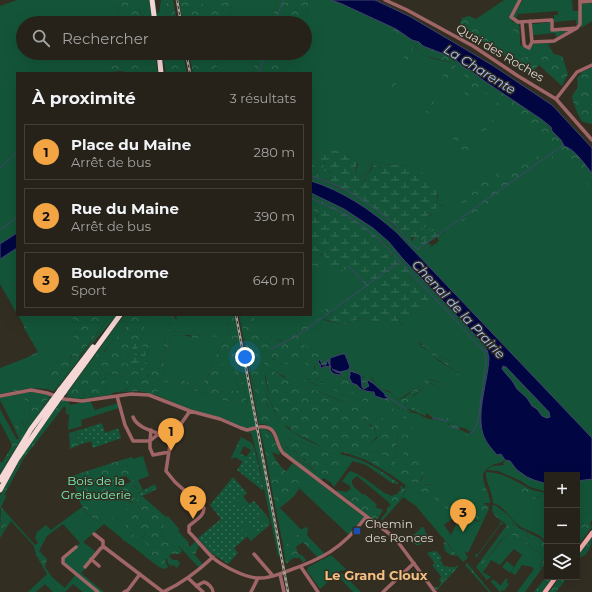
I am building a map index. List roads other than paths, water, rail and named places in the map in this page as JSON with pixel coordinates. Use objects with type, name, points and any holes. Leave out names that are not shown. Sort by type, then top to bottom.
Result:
[{"type":"highway","points":[[152,1],[154,16]]},
{"type":"highway","points":[[159,60],[161,72]]},
{"type":"highway","points":[[0,490],[17,459],[54,402],[119,316]]},
{"type":"highway","points":[[0,480],[31,430],[54,402]]},
{"type":"main road","points":[[580,547],[592,532]]},
{"type":"main road","points":[[544,592],[554,580]]},
{"type":"main road","points":[[548,592],[557,580]]},
{"type":"street","name":"Quai des Roches","points":[[385,0],[407,10],[472,46],[518,76],[556,98],[592,140]]},
{"type":"street","points":[[520,0],[511,17],[518,22],[552,20],[552,30],[577,28]]},
{"type":"street","points":[[532,42],[554,41],[577,28],[580,24],[580,1],[589,1]]},
{"type":"street","points":[[522,22],[524,44],[529,48],[532,42],[530,21]]},
{"type":"street","points":[[556,98],[577,72],[592,65]]},
{"type":"street","points":[[0,396],[31,390],[47,393],[64,399],[82,401],[131,394],[149,395],[190,411],[219,419],[243,429],[266,427],[271,429],[283,453],[395,538],[435,592]]},
{"type":"street","points":[[117,396],[125,425],[133,441],[150,441],[154,436],[162,435]]},
{"type":"street","points":[[190,411],[171,438],[166,469],[167,473],[175,482],[204,508],[204,513],[191,524],[188,530],[213,557],[226,566],[245,575],[258,578],[273,576],[301,567],[328,554],[341,545],[366,517]]},
{"type":"street","points":[[133,417],[135,421],[143,428],[171,438]]},
{"type":"street","points":[[151,430],[150,448],[153,455],[169,452]]},
{"type":"street","points":[[94,534],[104,542],[103,546],[163,592],[176,586],[201,569],[213,557]]},
{"type":"street","points":[[85,567],[103,546]]},
{"type":"street","points":[[76,547],[63,558],[63,563],[98,592]]},
{"type":"street","points":[[254,554],[273,576]]},
{"type":"street","points":[[91,559],[99,566]]},
{"type":"street","points":[[383,592],[414,563]]},
{"type":"street","points":[[301,567],[318,592]]},
{"type":"street","points":[[124,592],[128,590],[140,574]]},
{"type":"street","points":[[280,574],[284,592]]},
{"type":"street","points":[[188,578],[203,592]]},
{"type":"street","points":[[251,592],[258,578]]},
{"type":"street","points":[[196,586],[204,582],[214,592]]},
{"type":"water","name":"La Charente","points":[[331,0],[375,0],[409,16],[492,65],[552,105],[592,148],[592,173],[572,150],[564,146],[561,140],[552,131],[551,127],[469,69],[466,69],[454,58],[423,46],[419,42],[412,40],[396,29]]},
{"type":"water","name":"Chenal de la Prairie","points":[[312,181],[334,190],[356,202],[377,216],[396,232],[592,438],[592,479],[580,481],[580,472],[544,472],[544,483],[527,477],[517,470],[510,461],[505,460],[501,454],[497,455],[485,440],[481,419],[481,408],[489,358],[487,350],[481,341],[403,259],[389,242],[373,228],[344,209],[312,193]],"holes":[[[503,366],[506,367],[549,412],[550,417],[547,418],[542,416],[537,409],[532,406],[502,369]]]},
{"type":"water","points":[[16,234],[16,249],[0,259],[0,244]]},
{"type":"water","points":[[345,354],[350,367],[348,370],[340,372],[332,369],[341,373],[340,375],[334,374],[330,370],[331,366],[321,368],[318,362],[320,359],[322,365],[326,365],[327,360],[330,366],[330,358]]},
{"type":"water","points":[[350,371],[361,376],[362,387],[364,389],[369,386],[367,382],[368,380],[389,398],[384,399],[375,396],[374,392],[364,390],[352,383],[349,377]]},
{"type":"waterway","points":[[277,16],[283,0]]},
{"type":"waterway","points":[[259,72],[263,60]]},
{"type":"waterway","points":[[312,176],[344,189],[365,201],[393,223],[418,249],[563,145]]},
{"type":"waterway","points":[[0,168],[16,153]]},
{"type":"waterway","name":"Chenal de la Prairie","points":[[312,198],[347,215],[379,239],[483,350],[488,352]]},
{"type":"waterway","points":[[0,230],[16,218]]},
{"type":"waterway","points":[[271,349],[298,335],[399,262]]},
{"type":"waterway","points":[[349,266],[366,285]]},
{"type":"waterway","name":"Chenal de la Prairie","points":[[470,433],[473,432],[478,422],[486,360],[484,351]]},
{"type":"waterway","points":[[389,398],[406,409]]},
{"type":"waterway","points":[[433,418],[447,421]]},
{"type":"waterway","points":[[450,426],[458,429]]},
{"type":"railway","points":[[177,0],[180,16]]},
{"type":"railway","points":[[187,60],[190,72]]},
{"type":"railway","points":[[236,316],[288,592]]},
{"type":"place","name":"Place du Maine","points":[[171,451]]},
{"type":"place","name":"Rue du Maine","points":[[193,519]]},
{"type":"place","name":"Chemin des Ronces","points":[[357,531]]},
{"type":"place","name":"Boulodrome","points":[[463,532]]},
{"type":"district","name":"Le Grand Cloux","points":[[376,575]]},
{"type":"park label","name":"Bois de la Grelauderie","points":[[96,488]]}]
